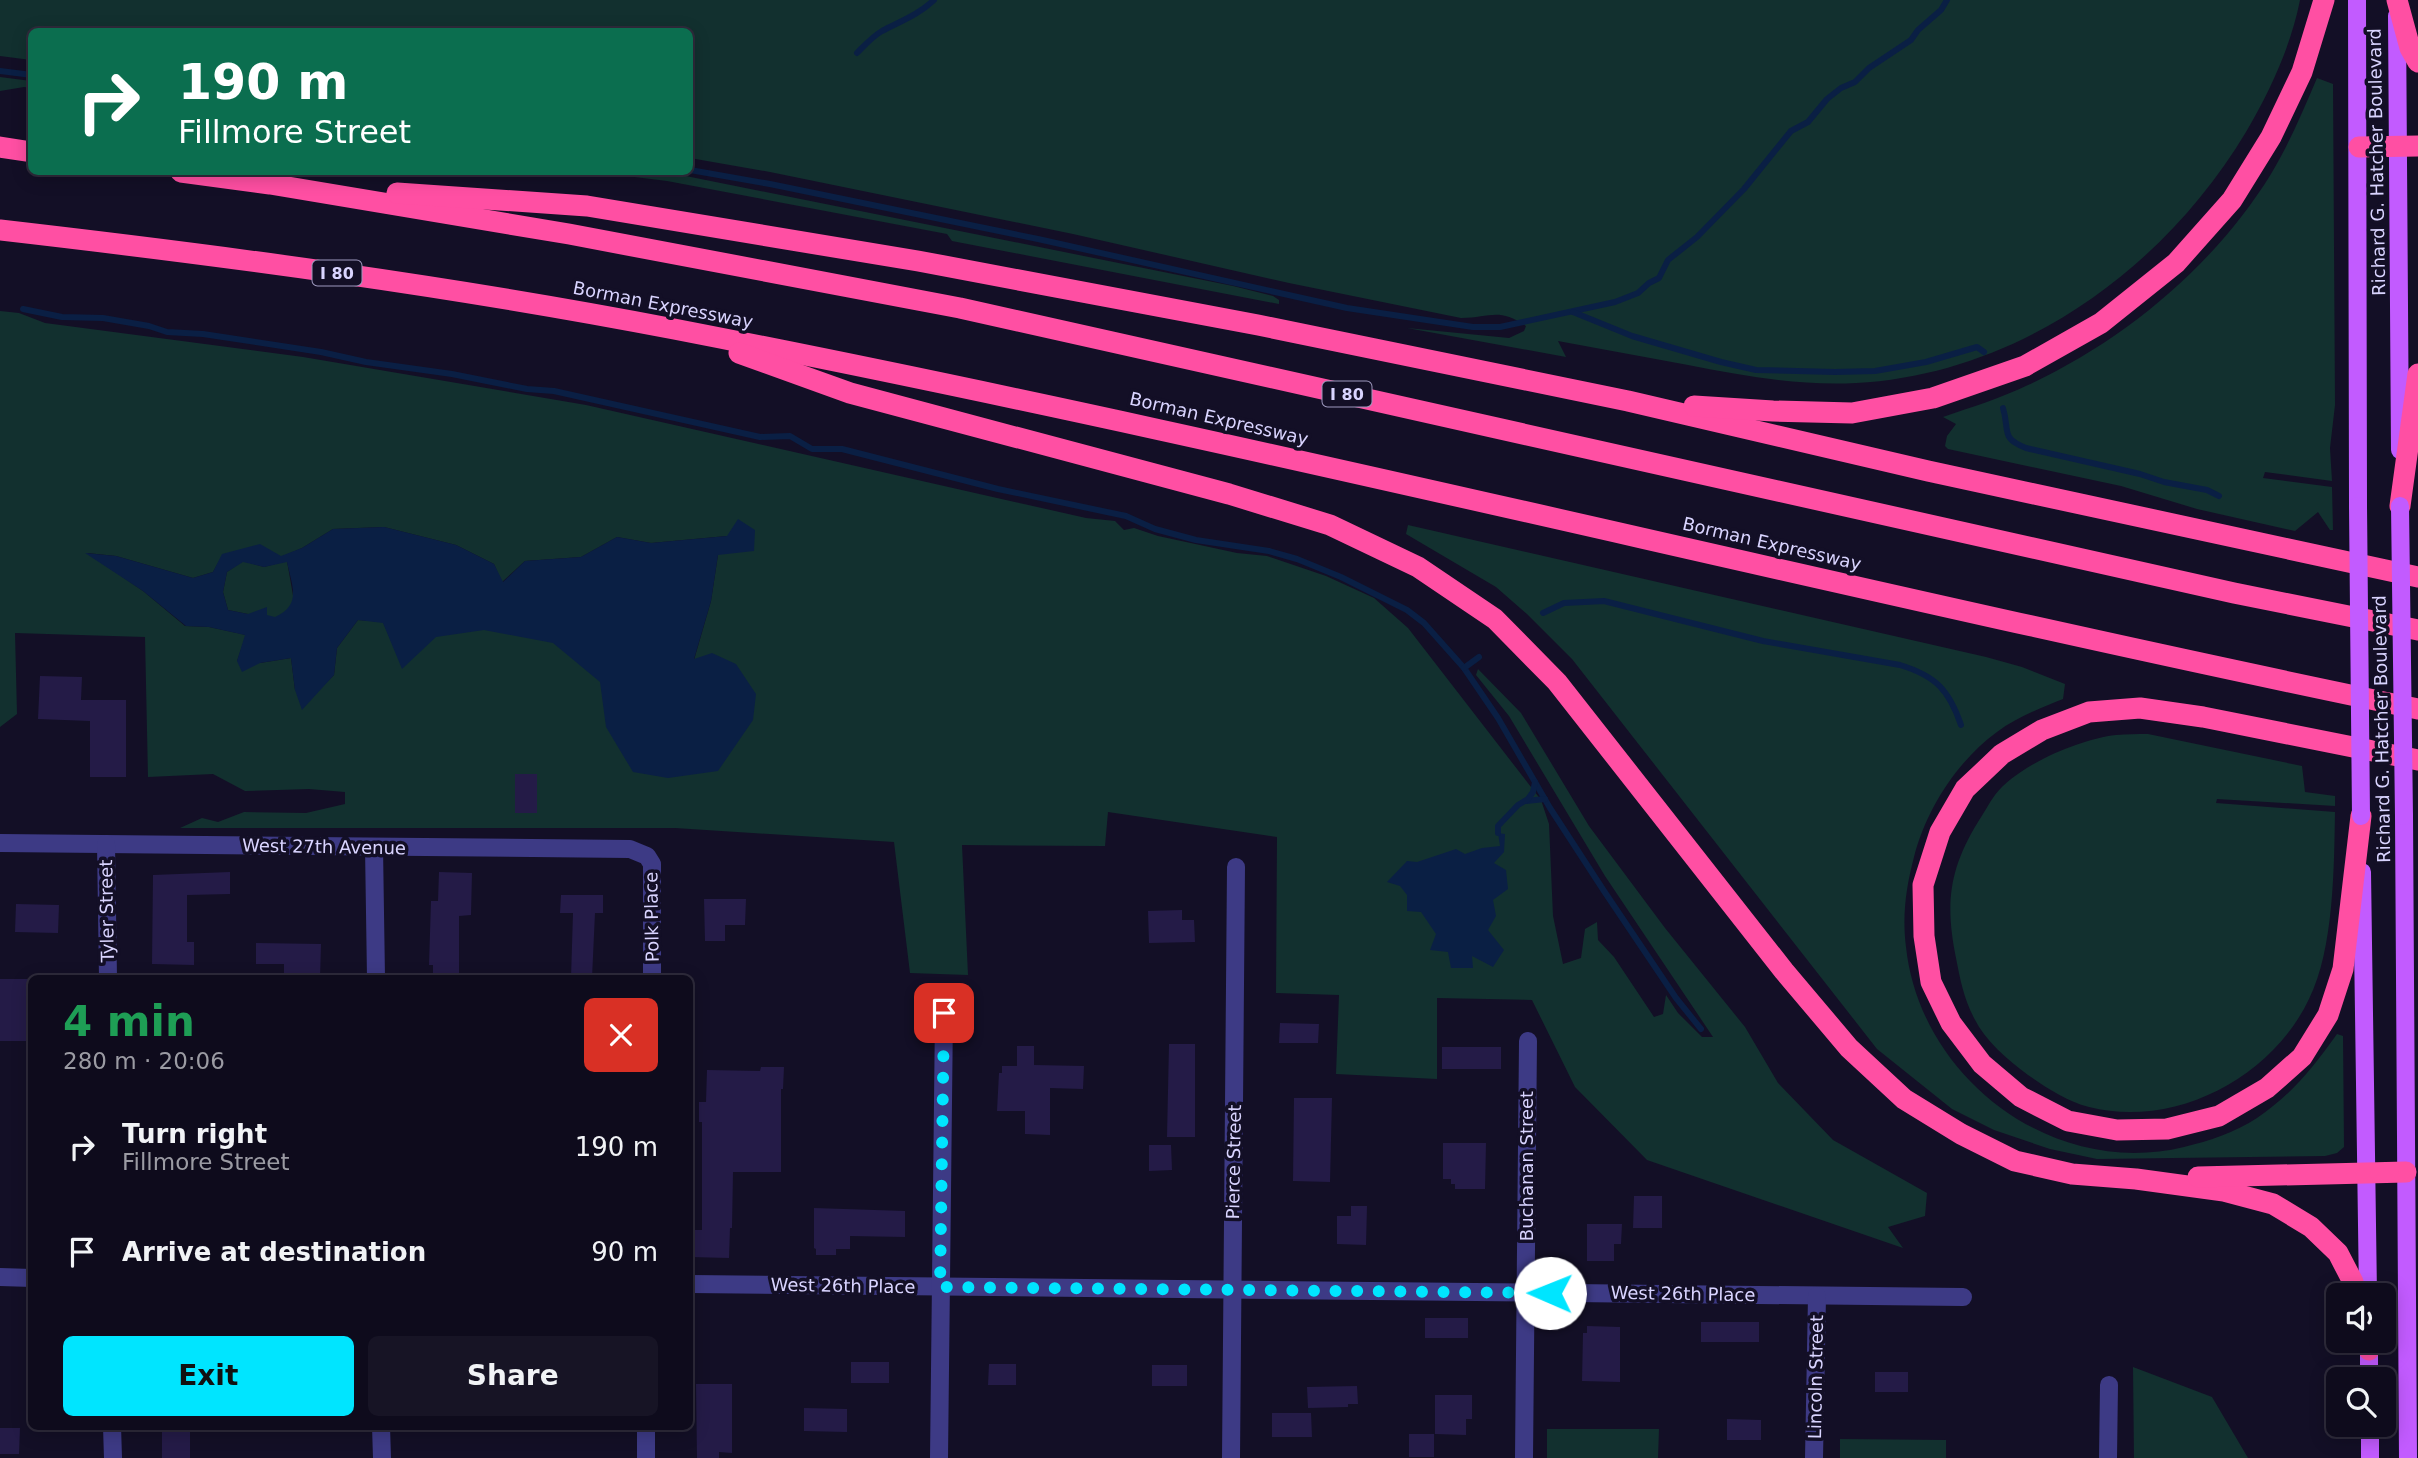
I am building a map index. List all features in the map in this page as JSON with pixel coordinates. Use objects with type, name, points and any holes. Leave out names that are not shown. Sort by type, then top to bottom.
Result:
[{"type":"highway","points":[[1628,401],[1773,411],[1852,413],[1934,398],[2025,366],[2101,323],[2176,263],[2232,200],[2271,137],[2302,72],[2324,0]]},
{"type":"highway","points":[[2397,0],[2410,48],[2418,62]]},
{"type":"highway","points":[[2359,147],[2408,146]]},
{"type":"highway","points":[[0,147],[28,151]]},
{"type":"highway","name":"I 80","points":[[203,175],[569,234],[960,308],[2221,590],[2418,630]]},
{"type":"highway","points":[[270,184],[587,206],[945,266],[1258,325],[1628,401],[1928,471],[2418,577]]},
{"type":"highway","name":"Borman Expressway","points":[[0,230],[228,257],[671,328],[1159,428],[2219,668],[2418,709]]},
{"type":"highway","points":[[671,328],[850,393],[1228,494],[1330,525],[1418,567],[1495,619],[1557,682],[1784,971],[1849,1048],[1904,1099],[1961,1134],[2015,1161],[2072,1174],[2136,1179],[2224,1191],[2273,1204],[2311,1227],[2337,1253],[2353,1283]]},
{"type":"highway","points":[[2400,506],[2418,374]]},
{"type":"highway","points":[[2361,816],[2343,969],[2328,1015],[2301,1058],[2267,1088],[2219,1116],[2167,1129],[2117,1130],[2068,1121],[2021,1097],[1982,1065],[1951,1023],[1931,982],[1924,936],[1923,885],[1940,832],[1965,789],[2002,754],[2042,730],[2090,712],[2140,708],[2203,717],[2418,760]]},
{"type":"highway","points":[[2136,1179],[2406,1172]]},
{"type":"main road","name":"Richard G. Hatcher Boulevard","points":[[2357,0],[2358,506],[2368,1283]]},
{"type":"main road","name":"Richard G. Hatcher Boulevard","points":[[2397,0],[2408,146],[2400,506],[2408,1458]]},
{"type":"main road","points":[[2370,1437],[2370,1458]]},
{"type":"street","name":"West 27th Avenue","points":[[0,843],[617,848],[629,849],[647,856]]},
{"type":"street","name":"Tyler Street","points":[[106,844],[107,975]]},
{"type":"street","points":[[374,847],[376,975]]},
{"type":"street","name":"Polk Place","points":[[647,856],[654,874],[652,975]]},
{"type":"street","name":"Pierce Street","points":[[1231,1458],[1236,867]]},
{"type":"street","points":[[939,1458],[944,1013]]},
{"type":"street","name":"Buchanan Street","points":[[1524,1458],[1528,1041]]},
{"type":"street","points":[[0,1277],[28,1278]]},
{"type":"street","name":"West 26th Place","points":[[693,1284],[1963,1297]]},
{"type":"street","name":"Lincoln Street","points":[[1814,1458],[1817,1296]]},
{"type":"street","points":[[2108,1458],[2109,1385]]},
{"type":"street","points":[[112,1430],[113,1458]]},
{"type":"street","points":[[382,1430],[382,1458]]},
{"type":"street","points":[[646,1430],[646,1458]]},
{"type":"green space","points":[[0,0],[2300,0],[2279,68],[2246,132],[2212,182],[2173,228],[2130,269],[2081,306],[2029,336],[1974,359],[1916,375],[1835,384],[1751,376],[1558,341],[1566,357],[1407,328],[1509,338],[1524,331],[1526,326],[1501,315],[1461,318],[1289,283],[1073,234],[693,159],[693,28],[28,28],[28,60],[0,56]]},
{"type":"green space","points":[[0,77],[28,81],[28,88],[0,91]]},
{"type":"green space","points":[[2317,78],[2333,84],[2335,405],[2330,448],[2332,481],[2265,472],[2263,478],[2332,487],[2333,530],[2330,530],[2318,512],[2295,531],[2197,509],[2121,486],[1948,449],[1945,446],[1947,436],[1956,424],[1943,417],[2007,394],[2064,367],[2132,323],[2195,269],[2248,208],[2271,174]]},
{"type":"green space","points":[[618,175],[681,175],[1233,286],[1273,296],[1279,300],[1279,304],[952,241],[947,234],[667,181]]},
{"type":"green space","points":[[0,311],[19,313],[45,323],[303,357],[586,405],[1086,518],[1115,521],[1124,530],[1134,528],[1158,536],[1237,553],[1267,556],[1326,576],[1374,598],[1408,628],[1541,800],[1549,824],[1553,916],[1563,964],[1581,958],[1585,929],[1597,922],[1598,940],[1614,957],[1654,1017],[1663,1014],[1666,995],[1678,1013],[1702,1037],[1713,1037],[1605,876],[1509,716],[1476,675],[1478,669],[1521,713],[1589,826],[1665,928],[1745,1027],[1778,1083],[1833,1140],[1927,1193],[1925,1216],[1888,1227],[1903,1248],[1647,1160],[1575,1087],[1532,1000],[1437,998],[1437,1079],[1336,1074],[1339,995],[1276,993],[1277,837],[1108,812],[1105,846],[962,845],[968,975],[910,973],[894,842],[675,828],[180,828],[202,818],[218,822],[244,812],[306,813],[345,804],[345,792],[309,789],[245,791],[213,774],[148,777],[145,637],[15,633],[17,714],[0,727]],"holes":[[[384,527],[456,545],[494,564],[502,582],[525,561],[581,557],[617,537],[651,543],[727,536],[718,555],[711,601],[694,660],[413,613],[395,650],[383,622],[358,620],[337,648],[334,675],[312,697],[295,690],[291,658],[260,663],[237,661],[246,635],[209,627],[185,626],[143,591],[87,553],[116,556],[193,578],[213,572],[223,554],[281,557],[333,529]]]},
{"type":"green space","points":[[1408,525],[1986,657],[2022,667],[2065,684],[2063,699],[2029,713],[2005,727],[1969,757],[1935,804],[1919,839],[1907,890],[1906,947],[1917,995],[1937,1038],[1966,1076],[2001,1108],[2042,1132],[2087,1148],[2135,1153],[2193,1145],[2222,1136],[2249,1123],[2291,1090],[2337,1034],[2343,1036],[2344,1147],[2337,1153],[2325,1156],[2097,1159],[2050,1149],[1994,1130],[1952,1109],[1877,1049],[1572,659],[1496,587],[1406,534]]},
{"type":"green space","points":[[243,561],[264,567],[287,561],[294,601],[292,638],[248,614],[228,610],[223,592],[227,572]]},
{"type":"green space","points":[[2148,734],[2302,766],[2305,792],[2335,796],[2335,806],[2217,799],[2216,803],[2335,812],[2333,882],[2328,932],[2317,979],[2309,999],[2292,1027],[2271,1052],[2246,1073],[2187,1103],[2154,1110],[2122,1112],[2089,1107],[2057,1094],[2012,1063],[1985,1035],[1971,1011],[1963,989],[1953,939],[1950,904],[1955,871],[1968,839],[1993,798],[2005,784],[2051,755],[2085,742],[2101,737]]},
{"type":"green space","points":[[2133,1367],[2212,1397],[2248,1458],[2134,1458]]},
{"type":"green space","points":[[1547,1429],[1659,1429],[1658,1458],[1547,1458]]},
{"type":"green space","points":[[1840,1439],[1946,1440],[1946,1458],[1840,1458]]},
{"type":"water","points":[[738,519],[755,530],[754,551],[718,555],[711,601],[694,659],[712,653],[736,664],[756,694],[753,720],[718,771],[668,778],[633,772],[606,727],[600,682],[553,643],[484,630],[436,637],[402,669],[383,623],[358,620],[337,648],[334,675],[302,710],[295,690],[291,658],[260,663],[242,672],[237,661],[245,635],[209,627],[186,626],[143,591],[85,553],[116,556],[193,578],[213,572],[222,554],[260,544],[281,556],[302,548],[333,529],[384,527],[456,545],[494,564],[503,582],[525,561],[581,557],[617,537],[651,543],[727,536]],"holes":[[[243,562],[264,567],[287,562],[293,587],[289,607],[275,617],[267,615],[267,607],[248,614],[228,610],[223,592],[227,572]]]},
{"type":"water","points":[[1498,833],[1505,834],[1504,852],[1494,863],[1506,870],[1508,889],[1493,900],[1496,916],[1488,930],[1504,950],[1493,967],[1472,956],[1473,968],[1451,968],[1448,952],[1430,950],[1436,934],[1421,912],[1407,911],[1407,895],[1400,886],[1387,882],[1407,861],[1417,862],[1456,849],[1465,854],[1500,846]]},
{"type":"building","points":[[40,676],[82,677],[81,700],[126,700],[126,777],[90,777],[90,721],[38,719]]},
{"type":"building","points":[[515,774],[537,774],[537,813],[515,813]]},
{"type":"building","points":[[230,872],[230,894],[187,895],[187,942],[194,942],[194,965],[152,964],[153,875]]},
{"type":"building","points":[[439,872],[472,873],[471,915],[459,916],[459,975],[433,975],[433,965],[429,965],[431,901],[438,901]]},
{"type":"building","points":[[561,895],[603,895],[603,913],[595,913],[592,975],[571,975],[573,913],[560,913]]},
{"type":"building","points":[[704,899],[746,899],[745,925],[725,925],[725,941],[705,941]]},
{"type":"building","points":[[16,904],[59,905],[58,933],[15,932]]},
{"type":"building","points":[[1182,910],[1182,920],[1194,920],[1195,942],[1149,943],[1148,911]]},
{"type":"building","points":[[256,943],[321,944],[320,975],[284,975],[284,964],[256,964]]},
{"type":"building","points":[[0,979],[28,979],[26,1041],[0,1041]]},
{"type":"building","points":[[1280,1023],[1319,1024],[1318,1043],[1279,1043]]},
{"type":"building","points":[[1169,1044],[1195,1044],[1195,1137],[1167,1137]]},
{"type":"building","points":[[1017,1046],[1034,1046],[1034,1065],[1084,1066],[1083,1089],[1050,1088],[1050,1135],[1025,1134],[1025,1111],[997,1111],[999,1073],[1002,1073],[1002,1066],[1017,1066]]},
{"type":"building","points":[[1442,1047],[1501,1047],[1501,1069],[1442,1069]]},
{"type":"building","points":[[761,1067],[784,1067],[781,1089],[781,1172],[733,1172],[729,1258],[693,1257],[693,1230],[702,1230],[702,1122],[699,1122],[699,1102],[706,1102],[707,1070],[760,1071]]},
{"type":"building","points":[[1294,1098],[1332,1098],[1330,1182],[1293,1181]]},
{"type":"building","points":[[1443,1143],[1486,1143],[1485,1189],[1455,1189],[1451,1179],[1443,1179]]},
{"type":"building","points":[[1149,1145],[1171,1145],[1172,1170],[1149,1171]]},
{"type":"building","points":[[1634,1196],[1662,1196],[1662,1228],[1633,1228]]},
{"type":"building","points":[[1351,1206],[1367,1206],[1366,1245],[1337,1244],[1337,1216],[1351,1216]]},
{"type":"building","points":[[814,1208],[905,1211],[905,1237],[850,1236],[850,1249],[836,1249],[836,1255],[816,1255]]},
{"type":"building","points":[[1587,1224],[1622,1224],[1621,1244],[1614,1244],[1614,1261],[1587,1261]]},
{"type":"building","points":[[1425,1318],[1468,1318],[1468,1338],[1425,1338]]},
{"type":"building","points":[[1701,1322],[1759,1322],[1759,1342],[1701,1342]]},
{"type":"building","points":[[1587,1326],[1620,1327],[1620,1382],[1582,1381],[1583,1333],[1587,1333]]},
{"type":"building","points":[[851,1362],[889,1362],[889,1383],[851,1383]]},
{"type":"building","points":[[989,1364],[1016,1364],[1016,1385],[988,1385]]},
{"type":"building","points":[[1152,1365],[1187,1365],[1187,1386],[1152,1386]]},
{"type":"building","points":[[1875,1372],[1908,1372],[1908,1392],[1875,1392]]},
{"type":"building","points":[[696,1384],[732,1384],[732,1453],[719,1452],[719,1458],[697,1458]]},
{"type":"building","points":[[1357,1386],[1358,1404],[1348,1404],[1348,1407],[1308,1408],[1307,1387]]},
{"type":"building","points":[[1435,1395],[1472,1395],[1472,1419],[1466,1419],[1466,1435],[1435,1434]]},
{"type":"building","points":[[804,1408],[847,1409],[847,1432],[804,1431]]},
{"type":"building","points":[[1272,1413],[1311,1413],[1312,1437],[1272,1437]]},
{"type":"building","points":[[1727,1419],[1761,1420],[1761,1440],[1727,1440]]},
{"type":"building","points":[[0,1428],[20,1428],[19,1454],[0,1454]]},
{"type":"building","points":[[162,1430],[190,1430],[190,1458],[162,1458]]},
{"type":"building","points":[[1409,1434],[1434,1434],[1434,1457],[1409,1457]]},
{"type":"waterway","points":[[857,53],[879,33],[916,14],[934,0]]},
{"type":"waterway","points":[[693,171],[1038,239],[1347,308],[1473,327],[1500,327],[1615,302],[1638,293],[1659,278],[1668,260],[1697,237],[1744,189],[1791,131],[1808,122],[1827,99],[1841,88],[1855,82],[1869,68],[1911,40],[1918,30],[1941,10],[1947,0]]},
{"type":"waterway","points":[[0,71],[28,74]]},
{"type":"waterway","points":[[23,309],[62,317],[103,318],[167,332],[203,334],[321,352],[527,389],[554,391],[760,437],[790,436],[812,449],[842,449],[998,489],[1126,516],[1155,529],[1196,540],[1269,551],[1341,577],[1407,610],[1424,623],[1464,668],[1498,718],[1550,808],[1604,891],[1676,998],[1701,1029]]},
{"type":"waterway","points":[[1573,312],[1632,336],[1756,370],[1875,371],[1926,362],[1977,347],[1984,352]]},
{"type":"waterway","points":[[2003,408],[2009,437],[2026,448],[2207,490],[2219,496]]},
{"type":"waterway","points":[[1543,613],[1564,603],[1604,601],[1763,641],[1900,665],[1923,674],[1940,686],[1961,725]]},
{"type":"waterway","points":[[1464,668],[1479,657]]},
{"type":"waterway","points":[[1498,833],[1498,826],[1518,805],[1528,799],[1535,782]]},
{"type":"waterway","points":[[1526,801],[1545,799]]},
{"type":"route","points":[[944,1013],[940,1287],[1550,1293]]}]
